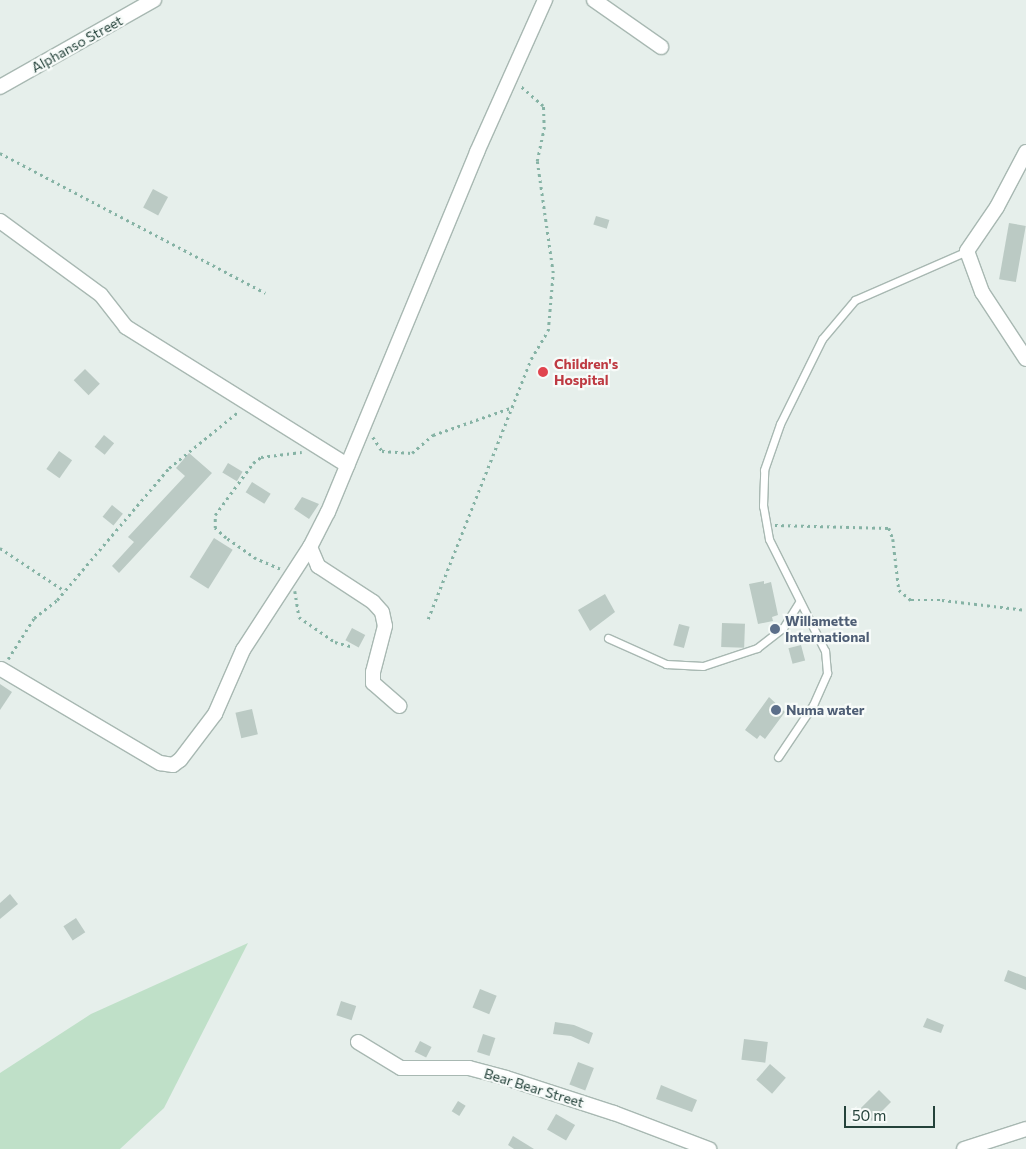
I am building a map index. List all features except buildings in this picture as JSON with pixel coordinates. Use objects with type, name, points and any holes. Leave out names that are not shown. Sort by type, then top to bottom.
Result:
[{"type":"street","name":"Alphanso Street","points":[[0,87],[87,41],[154,0]]},
{"type":"street","points":[[1,669],[160,763],[172,765],[180,760],[215,714],[243,650],[310,547],[510,76],[546,0]]},
{"type":"street","points":[[594,0],[661,47]]},
{"type":"street","points":[[1026,152],[997,207],[967,251],[982,292],[1026,359]]},
{"type":"street","points":[[1,226],[101,294],[126,326],[246,405],[346,466]]},
{"type":"street","points":[[310,547],[318,566],[373,602],[382,612],[385,626],[373,672],[373,683],[399,706]]},
{"type":"street","name":"Bear Bear Street","points":[[358,1042],[401,1068],[460,1067],[506,1078],[614,1113],[709,1149]]},
{"type":"street","points":[[964,1149],[1026,1129]]},
{"type":"lane","points":[[778,757],[812,706],[827,673],[825,651],[768,539],[762,506],[764,470],[780,424],[822,339],[854,300],[967,251]]},
{"type":"lane","points":[[608,638],[666,664],[703,666],[757,648],[783,628],[799,602]]},
{"type":"path","points":[[428,619],[532,359],[548,331],[552,273],[537,161],[544,129],[543,106],[510,76]]},
{"type":"path","points":[[0,153],[265,293]]},
{"type":"path","points":[[1,669],[34,618],[65,591],[169,468],[246,405]]},
{"type":"path","points":[[364,423],[382,451],[412,453],[433,435],[513,407]]},
{"type":"path","points":[[319,450],[261,457],[253,462],[215,515],[215,528],[256,559],[277,569],[294,573],[299,618],[335,642],[350,646]]},
{"type":"path","points":[[766,525],[889,528],[893,539],[899,590],[911,600],[942,600],[1026,610]]},
{"type":"path","points":[[0,548],[65,591]]},
{"type":"green space","points":[[248,943],[164,1108],[120,1149],[0,1149],[0,1073],[91,1014]]},
{"type":"place","name":"Children's Hospital","points":[[543,372]]},
{"type":"place","name":"Willamette International","points":[[775,629]]},
{"type":"place","name":"Numa water","points":[[776,710]]}]
